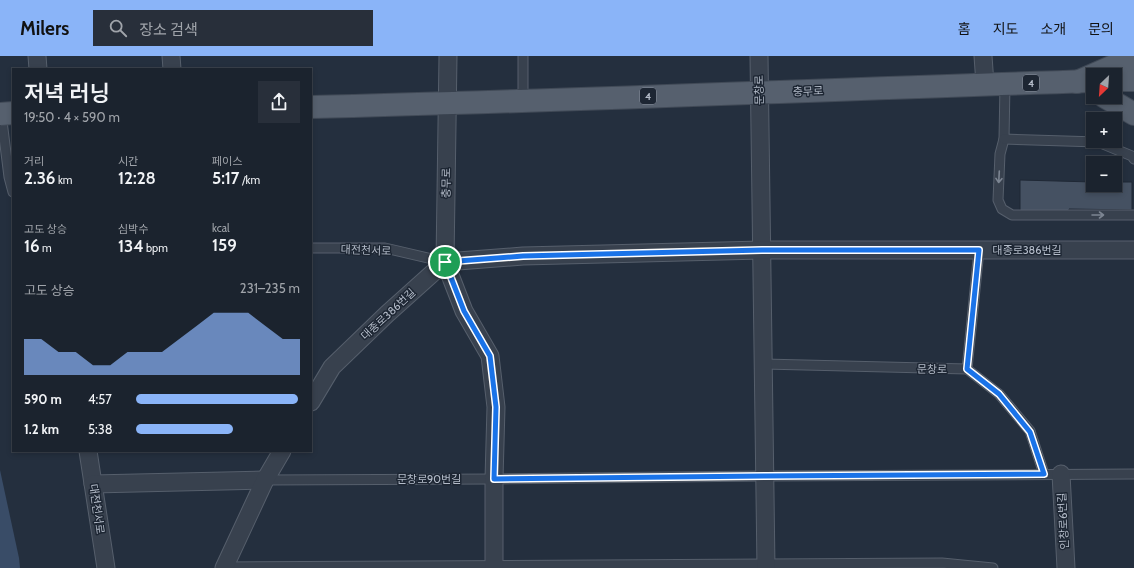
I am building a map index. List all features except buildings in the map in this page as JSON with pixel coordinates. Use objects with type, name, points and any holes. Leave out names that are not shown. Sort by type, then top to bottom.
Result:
[{"type":"main road","points":[[1115,68],[1134,57]]},
{"type":"main road","points":[[1122,80],[1134,80]]},
{"type":"main road","name":"충무로","points":[[312,107],[448,104],[995,84],[1086,84]]},
{"type":"main road","points":[[1117,104],[1134,114]]},
{"type":"main road","points":[[0,114],[12,113]]},
{"type":"street","points":[[37,56],[38,68]]},
{"type":"street","points":[[171,56],[172,68]]},
{"type":"street","points":[[448,56],[448,104]]},
{"type":"street","name":"문창로","points":[[758,56],[766,566]]},
{"type":"street","points":[[983,56],[995,84]]},
{"type":"street","name":"충무로","points":[[445,262],[448,104]]},
{"type":"street","name":"대종로386번길","points":[[312,400],[332,367],[387,314],[445,262],[523,256],[762,250],[1134,250]]},
{"type":"street","points":[[445,262],[464,311],[490,356],[496,407],[494,567]]},
{"type":"street","name":"대전천서로","points":[[88,452],[106,568]]},
{"type":"street","points":[[225,567],[265,480],[281,452]]},
{"type":"street","name":"인창로6번길","points":[[1061,474],[1066,568]]},
{"type":"street","name":"문창로90번길","points":[[93,484],[265,480]]},
{"type":"lane","points":[[523,101],[524,56]]},
{"type":"lane","points":[[995,84],[1004,139],[1000,154],[998,200],[1002,210],[1012,215],[1134,215]]},
{"type":"lane","points":[[0,104],[9,177],[12,188]]},
{"type":"lane","points":[[1004,139],[1098,142],[1132,156],[1134,159]]},
{"type":"lane","name":"대전천서로","points":[[312,248],[385,248],[445,262]]},
{"type":"lane","points":[[979,250],[967,369],[999,394],[1030,432],[1044,474]]},
{"type":"lane","name":"문창로","points":[[764,364],[967,369]]},
{"type":"lane","name":"문창로90번길","points":[[265,480],[1134,474]]},
{"type":"lane","points":[[225,567],[766,566],[942,563],[993,568]]},
{"type":"water","points":[[0,470],[19,558],[20,568],[0,568]]},
{"type":"route","points":[[762,250],[979,250],[967,369],[999,394],[1030,432],[1044,474],[494,479],[496,407],[490,356],[464,311],[445,262],[523,256],[762,250]]}]
